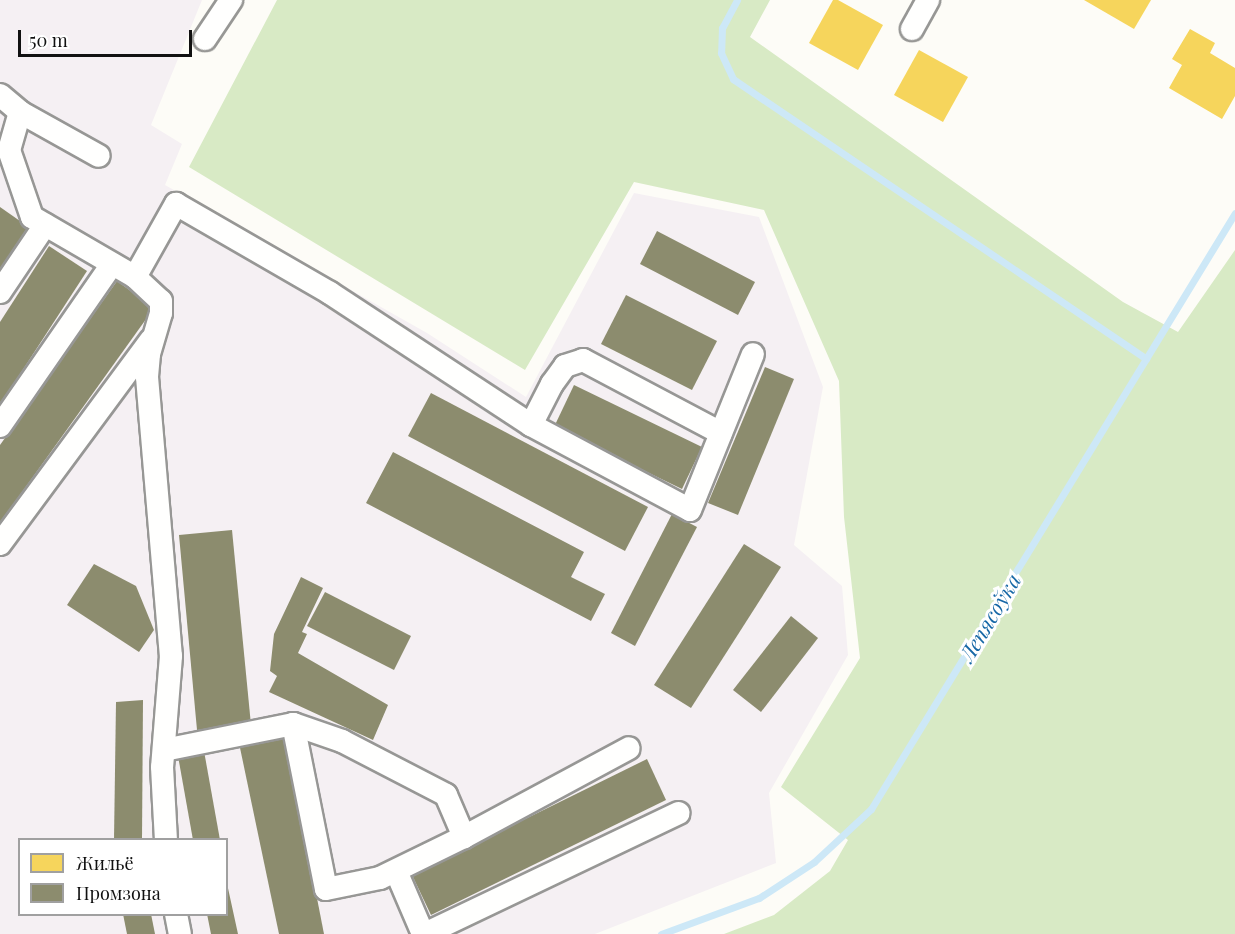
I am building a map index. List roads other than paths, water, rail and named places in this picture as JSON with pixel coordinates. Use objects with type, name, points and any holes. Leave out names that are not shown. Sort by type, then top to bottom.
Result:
[{"type":"street","points":[[206,39],[231,0]]},
{"type":"street","points":[[912,29],[928,0]]},
{"type":"street","points":[[0,95],[20,112],[99,156]]},
{"type":"street","points":[[20,112],[4,156],[32,217],[135,277],[160,301],[161,313],[149,354],[147,377],[171,656],[164,750],[166,838]]},
{"type":"street","points":[[135,277],[176,204],[330,293],[531,425],[690,510],[753,354]]},
{"type":"street","points":[[0,292],[45,225]]},
{"type":"street","points":[[0,426],[112,264]]},
{"type":"street","points":[[0,544],[155,334]]},
{"type":"street","points":[[531,425],[552,384],[565,366],[583,360],[721,433]]},
{"type":"street","points":[[164,750],[293,724],[342,741],[446,795],[464,837]]},
{"type":"street","points":[[293,724],[326,890],[380,878],[396,871],[629,748]]},
{"type":"street","points":[[396,871],[424,934],[679,813]]},
{"type":"street","points":[[176,916],[180,934]]},
{"type":"waterway","points":[[737,0],[722,28],[721,53],[733,79],[1146,359]]},
{"type":"waterway","name":"Лепясоўка","points":[[661,934],[759,898],[814,862],[871,809],[1235,213]]}]
